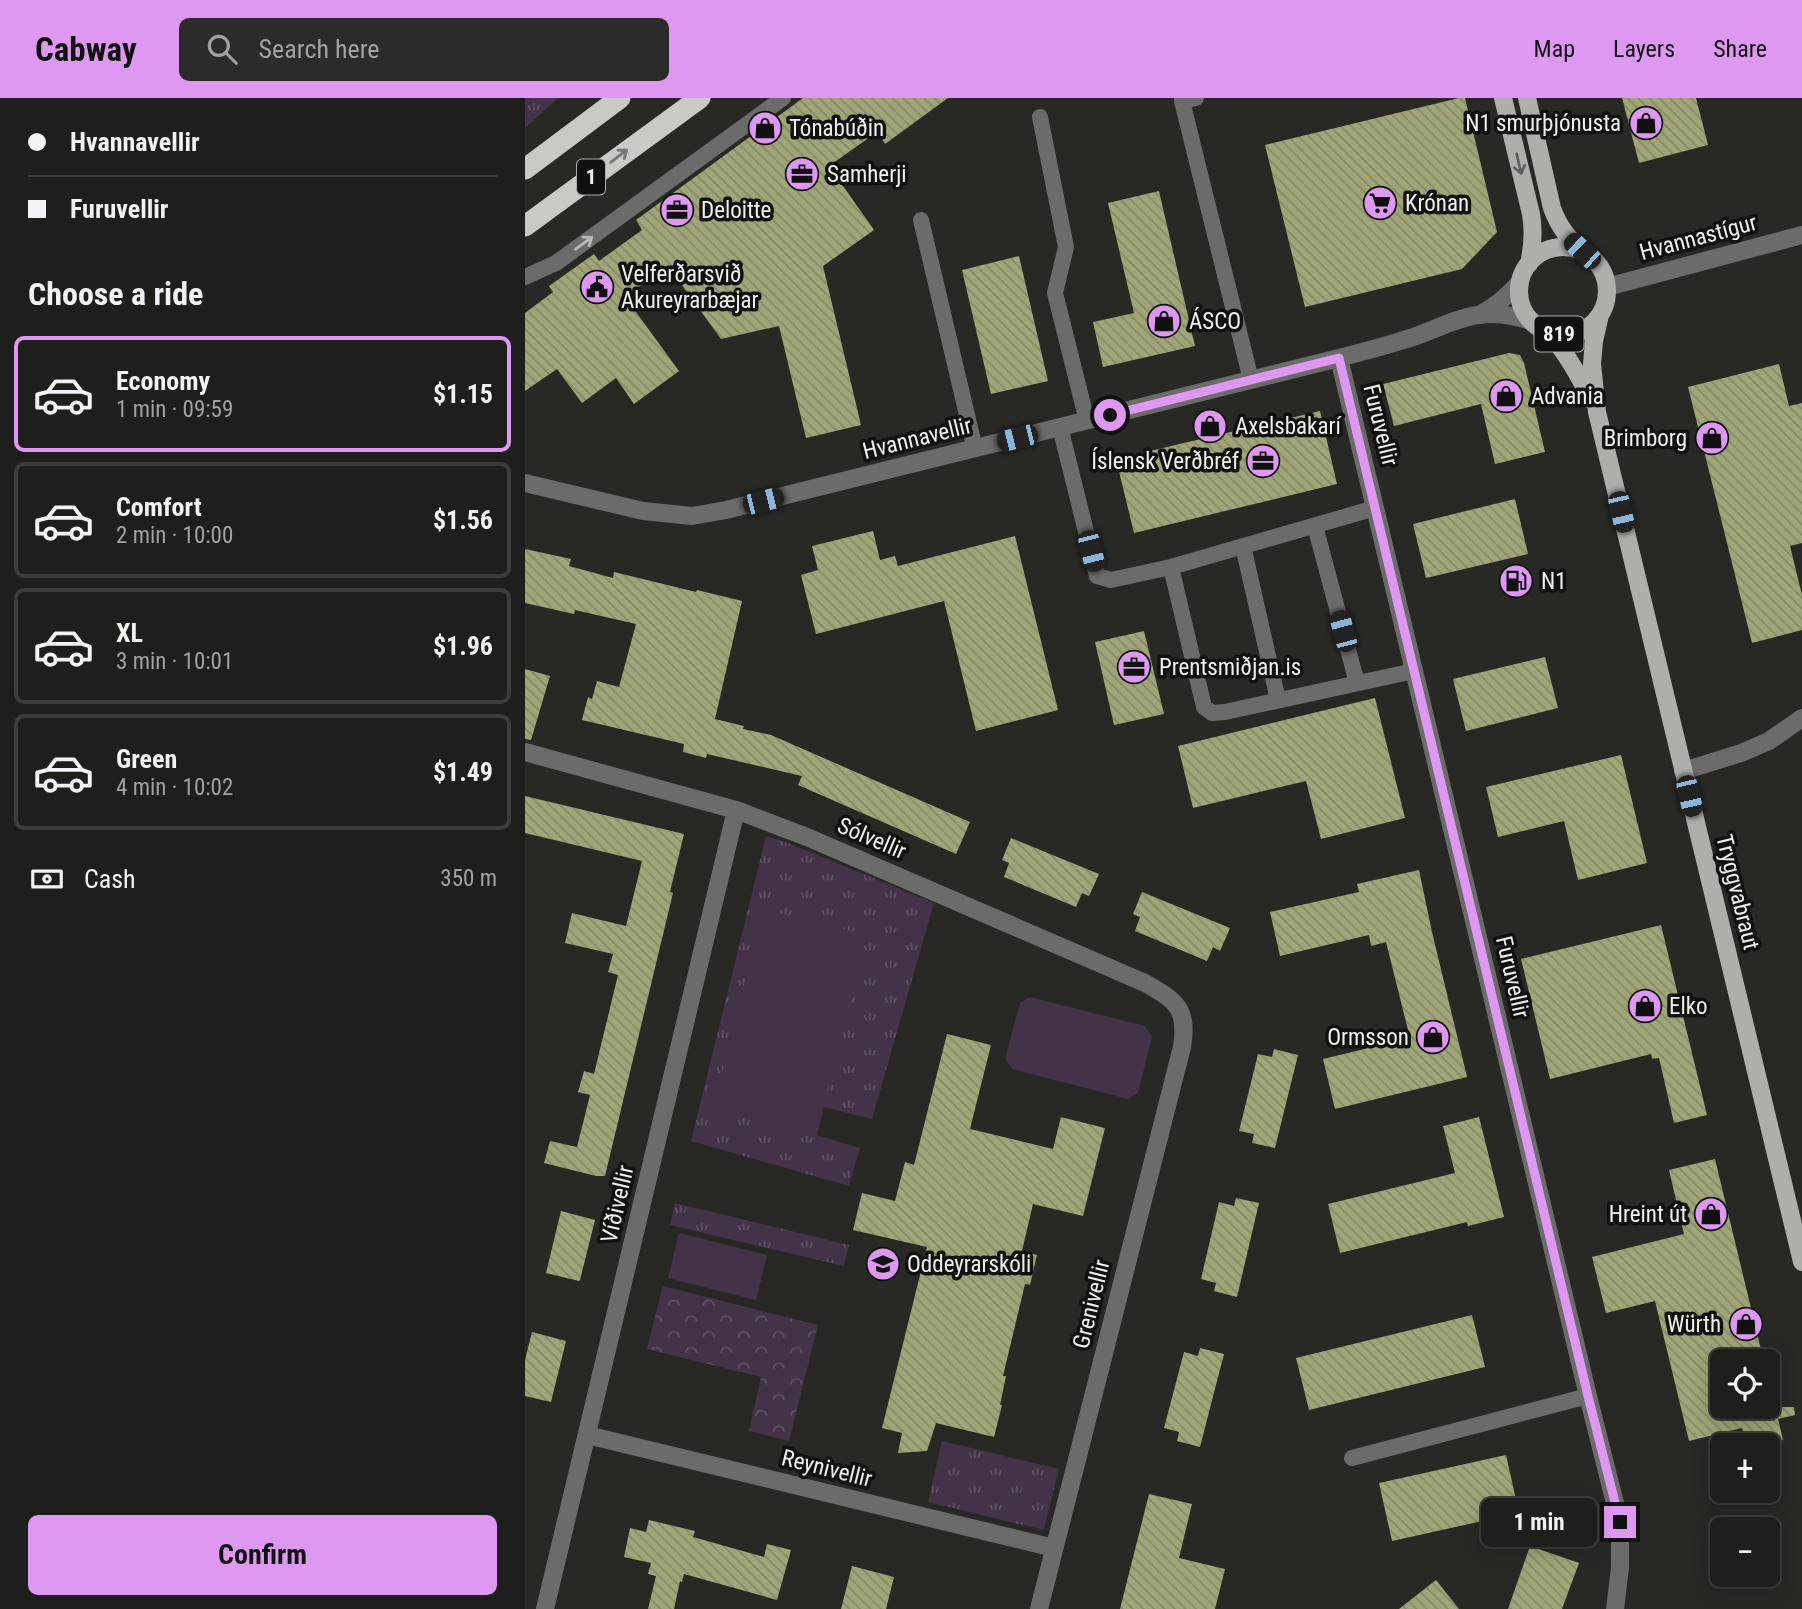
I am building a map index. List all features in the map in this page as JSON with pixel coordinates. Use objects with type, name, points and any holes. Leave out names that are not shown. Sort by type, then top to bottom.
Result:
[{"type":"highway","name":"1","points":[[525,169],[620,98]]},
{"type":"highway","name":"1","points":[[525,226],[700,98]]},
{"type":"main road","points":[[1503,98],[1534,233],[1529,264],[1520,282]]},
{"type":"main road","points":[[1527,98],[1557,224],[1567,238],[1594,260],[1603,272],[1607,286]]},
{"type":"main road","points":[[1529,264],[1539,254],[1552,248],[1567,247],[1582,251]]},
{"type":"main road","name":"819","points":[[1520,282],[1521,304],[1532,321]]},
{"type":"main road","name":"Tryggvabraut","points":[[1607,286],[1606,301],[1594,341],[1592,364],[1597,412],[1802,1262]]},
{"type":"main road","name":"819","points":[[1549,333],[1563,335],[1577,332],[1589,326],[1600,315]]},
{"type":"main road","name":"Tryggvabraut","points":[[1532,321],[1549,333],[1563,349],[1597,412]]},
{"type":"street","name":"Hvannastígur","points":[[1607,286],[1802,235]]},
{"type":"street","name":"Hvannavellir","points":[[1479,315],[1508,296],[1520,282]]},
{"type":"street","name":"Hvannavellir","points":[[525,483],[643,511],[692,516],[726,510],[1339,358],[1479,315],[1513,316],[1532,321]]},
{"type":"street","name":"Furuvellir","points":[[1339,358],[1620,1522],[1621,1568],[1615,1609]]},
{"type":"street","points":[[1683,771],[1741,753],[1769,741],[1802,718]]},
{"type":"street","name":"Sólvellir","points":[[525,752],[736,810],[807,837],[1145,983],[1165,994],[1181,1012]]},
{"type":"street","name":"Víðivellir","points":[[545,1609],[736,810]]},
{"type":"street","name":"Grenivellir","points":[[1039,1609],[1182,1047],[1185,1030],[1181,1012]]},
{"type":"street","name":"Reynivellir","points":[[587,1435],[1054,1548]]},
{"type":"lane","points":[[525,277],[556,264],[783,98]]},
{"type":"lane","points":[[1196,98],[1182,101],[1251,380]]},
{"type":"lane","points":[[1040,117],[1066,247],[1055,293],[1087,421]]},
{"type":"lane","points":[[921,220],[975,449]]},
{"type":"lane","points":[[1060,427],[1097,576],[1111,580],[1171,567],[1375,508]]},
{"type":"lane","points":[[1315,526],[1357,683]]},
{"type":"lane","points":[[1243,546],[1278,701]]},
{"type":"lane","points":[[1171,567],[1204,708],[1212,713],[1414,671]]},
{"type":"lane","points":[[1352,1458],[1588,1396]]},
{"type":"green space","points":[[525,98],[558,98],[525,128]]},
{"type":"green space","points":[[766,836],[934,903],[872,1119],[824,1107],[817,1135],[860,1148],[849,1186],[691,1141]]},
{"type":"green space","points":[[763,909],[867,935],[816,1135],[713,1109]]},
{"type":"green space","points":[[1030,997],[1145,1026],[1152,1037],[1138,1093],[1128,1099],[1012,1069],[1005,1059],[1020,1003]]},
{"type":"green space","points":[[675,1203],[849,1245],[844,1266],[670,1225]]},
{"type":"green space","points":[[679,1233],[767,1255],[756,1300],[668,1278]]},
{"type":"green space","points":[[663,1286],[818,1325],[789,1441],[749,1431],[761,1377],[647,1349]]},
{"type":"green space","points":[[942,1441],[1059,1469],[1044,1530],[928,1502]]},
{"type":"building","points":[[803,98],[948,98],[885,144],[877,132],[829,166],[874,230],[823,266],[861,425],[806,438],[779,326],[721,339],[668,266],[625,297],[679,371],[634,404],[616,378],[582,403],[557,369],[525,391],[525,313],[553,292],[549,286],[594,254],[599,261],[642,230],[636,220]]},
{"type":"building","points":[[1465,98],[1497,232],[1462,269],[1305,307],[1265,145]]},
{"type":"building","points":[[1622,98],[1696,98],[1708,145],[1639,163]]},
{"type":"building","points":[[1159,191],[1195,346],[1103,367],[1093,322],[1134,313],[1108,203]]},
{"type":"building","points":[[1019,256],[1048,381],[991,394],[962,270]]},
{"type":"building","points":[[1509,353],[1520,355],[1524,363],[1545,452],[1495,464],[1481,404],[1394,426],[1383,384]]},
{"type":"building","points":[[1779,364],[1789,406],[1802,403],[1802,543],[1790,546],[1802,595],[1802,630],[1752,643],[1688,387]]},
{"type":"building","points":[[1320,411],[1337,484],[1134,533],[1116,459]]},
{"type":"building","points":[[1515,499],[1528,554],[1426,578],[1413,524]]},
{"type":"building","points":[[873,531],[880,560],[895,556],[898,566],[1015,536],[1058,710],[976,731],[944,601],[816,634],[801,575],[818,570],[812,546]]},
{"type":"building","points":[[525,549],[571,559],[569,566],[613,578],[614,572],[742,601],[715,719],[771,735],[970,822],[956,854],[798,785],[802,776],[707,754],[706,758],[683,752],[684,744],[582,720],[588,697],[592,699],[597,681],[619,687],[636,624],[575,610],[574,614],[525,603]]},
{"type":"building","points":[[1144,631],[1164,714],[1114,725],[1095,642]]},
{"type":"building","points":[[1545,657],[1558,708],[1466,731],[1453,679]]},
{"type":"building","points":[[525,669],[550,676],[531,740],[525,739]]},
{"type":"building","points":[[1375,698],[1405,818],[1321,839],[1306,781],[1193,808],[1178,746]]},
{"type":"building","points":[[1621,755],[1647,863],[1578,880],[1564,821],[1498,837],[1486,787]]},
{"type":"building","points":[[525,796],[684,834],[670,892],[673,893],[605,1176],[544,1163],[550,1141],[577,1147],[590,1095],[578,1092],[584,1071],[594,1074],[618,975],[608,972],[613,954],[565,943],[572,913],[626,926],[642,861],[525,833]]},
{"type":"building","points":[[1011,838],[1099,874],[1089,896],[1082,893],[1076,907],[1004,877],[1009,863],[1002,860]]},
{"type":"building","points":[[1419,870],[1467,1077],[1335,1109],[1323,1059],[1410,1038],[1386,942],[1371,946],[1369,935],[1280,956],[1270,912],[1359,892],[1357,884]]},
{"type":"building","points":[[1142,892],[1230,928],[1220,951],[1213,947],[1207,961],[1135,931],[1140,917],[1133,914]]},
{"type":"building","points":[[1661,925],[1707,1115],[1674,1123],[1659,1058],[1652,1059],[1651,1054],[1550,1079],[1521,959]]},
{"type":"building","points":[[947,1034],[991,1045],[970,1129],[1053,1149],[1061,1117],[1105,1128],[1083,1216],[1033,1204],[1022,1251],[1037,1255],[1030,1285],[1025,1284],[1003,1376],[1006,1376],[1002,1405],[994,1437],[936,1423],[927,1451],[898,1453],[902,1433],[882,1428],[927,1247],[853,1230],[862,1193],[895,1201],[905,1162],[914,1165]]},
{"type":"building","points":[[1274,1049],[1298,1055],[1275,1148],[1252,1143],[1254,1134],[1239,1131],[1258,1054],[1272,1057]]},
{"type":"building","points":[[1479,1117],[1504,1217],[1468,1226],[1467,1222],[1340,1253],[1328,1204],[1455,1173],[1443,1126]]},
{"type":"building","points":[[1715,1159],[1761,1349],[1710,1349],[1710,1419],[1778,1419],[1783,1440],[1780,1441],[1780,1433],[1743,1433],[1742,1428],[1710,1433],[1710,1436],[1689,1441],[1655,1301],[1606,1313],[1592,1257],[1684,1234],[1669,1170]]},
{"type":"building","points":[[1236,1198],[1259,1203],[1237,1297],[1214,1291],[1216,1283],[1201,1279],[1219,1202],[1234,1206]]},
{"type":"building","points":[[561,1211],[595,1220],[579,1281],[546,1273]]},
{"type":"building","points":[[1472,1315],[1485,1367],[1309,1410],[1296,1358]]},
{"type":"building","points":[[532,1332],[566,1341],[551,1402],[525,1396],[525,1360]]},
{"type":"building","points":[[1200,1348],[1224,1354],[1200,1447],[1177,1441],[1179,1432],[1164,1428],[1184,1352],[1198,1356]]},
{"type":"building","points":[[1780,1407],[1794,1407],[1795,1415],[1780,1419]]},
{"type":"building","points":[[1506,1455],[1519,1513],[1392,1541],[1379,1483]]},
{"type":"building","points":[[1149,1494],[1192,1504],[1179,1558],[1225,1569],[1215,1609],[1120,1609]]},
{"type":"building","points":[[649,1520],[695,1531],[693,1537],[764,1557],[767,1544],[791,1550],[777,1600],[684,1574],[674,1609],[648,1609],[656,1576],[648,1574],[651,1563],[624,1557],[630,1528],[646,1532]]},
{"type":"building","points":[[1530,1546],[1579,1563],[1562,1609],[1508,1609]]},
{"type":"building","points":[[852,1566],[894,1577],[886,1609],[841,1609]]},
{"type":"building","points":[[1436,1580],[1459,1609],[1399,1609]]},
{"type":"place","name":"N1 smurþjónusta","points":[[1646,123]]},
{"type":"place","name":"Tónabúðin","points":[[765,128]]},
{"type":"place","name":"Samherji","points":[[802,174]]},
{"type":"place","name":"Krónan","points":[[1380,203]]},
{"type":"place","name":"Deloitte","points":[[677,210]]},
{"type":"place","name":"Velferðarsvið Akureyrarbæjar","points":[[597,287]]},
{"type":"place","name":"ÁSCO","points":[[1164,321]]},
{"type":"place","name":"Advania","points":[[1506,396]]},
{"type":"place","name":"Axelsbakarí","points":[[1210,426]]},
{"type":"place","name":"Brimborg","points":[[1712,438]]},
{"type":"place","name":"Íslensk Verðbréf","points":[[1263,461]]},
{"type":"place","name":"N1","points":[[1516,581]]},
{"type":"place","name":"Prentsmiðjan.is","points":[[1134,667]]},
{"type":"place","name":"Elko","points":[[1645,1006]]},
{"type":"place","name":"Ormsson","points":[[1433,1037]]},
{"type":"place","name":"Hreint út","points":[[1711,1214]]},
{"type":"place","name":"Oddeyrarskóli","points":[[883,1264]]},
{"type":"place","name":"Würth","points":[[1746,1324]]},
{"type":"route","points":[[1110,415],[1339,358],[1620,1522]]}]
